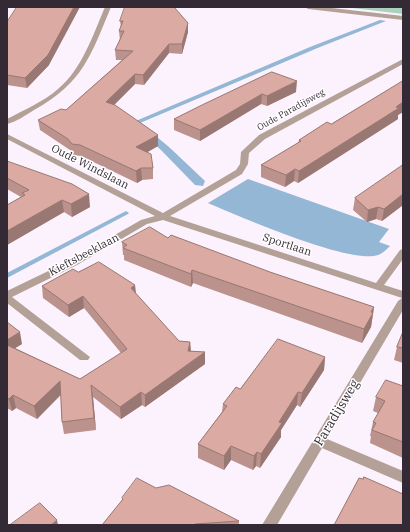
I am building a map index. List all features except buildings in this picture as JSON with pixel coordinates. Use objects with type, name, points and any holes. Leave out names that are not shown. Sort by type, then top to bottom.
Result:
[{"type":"street","points":[[7,122],[35,107],[65,87],[83,63],[108,7]]},
{"type":"street","points":[[308,7],[403,18]]},
{"type":"street","name":"Oude Paradijsweg","points":[[163,217],[239,172],[244,164],[246,152],[262,137],[403,61]]},
{"type":"street","name":"Oude Windslaan","points":[[7,136],[163,217]]},
{"type":"street","name":"Sportlaan","points":[[163,217],[403,295]]},
{"type":"street","name":"Kieftsbeeklaan","points":[[7,295],[73,263],[144,222],[163,217]]},
{"type":"street","points":[[378,287],[403,252]]},
{"type":"street","points":[[7,298],[84,357]]},
{"type":"street","name":"Paradijsweg","points":[[269,525],[403,300]]},
{"type":"street","points":[[320,441],[403,477]]},
{"type":"green space","points":[[344,7],[403,7],[403,14]]},
{"type":"water","points":[[380,20],[386,21],[320,47],[140,123],[169,147],[205,181],[203,186],[195,185],[161,150],[131,123],[310,47]]},
{"type":"water","points":[[248,179],[389,229],[379,242],[390,246],[383,253],[378,255],[364,256],[344,253],[294,238],[208,203]]},
{"type":"waterway","points":[[7,276],[126,213]]}]
